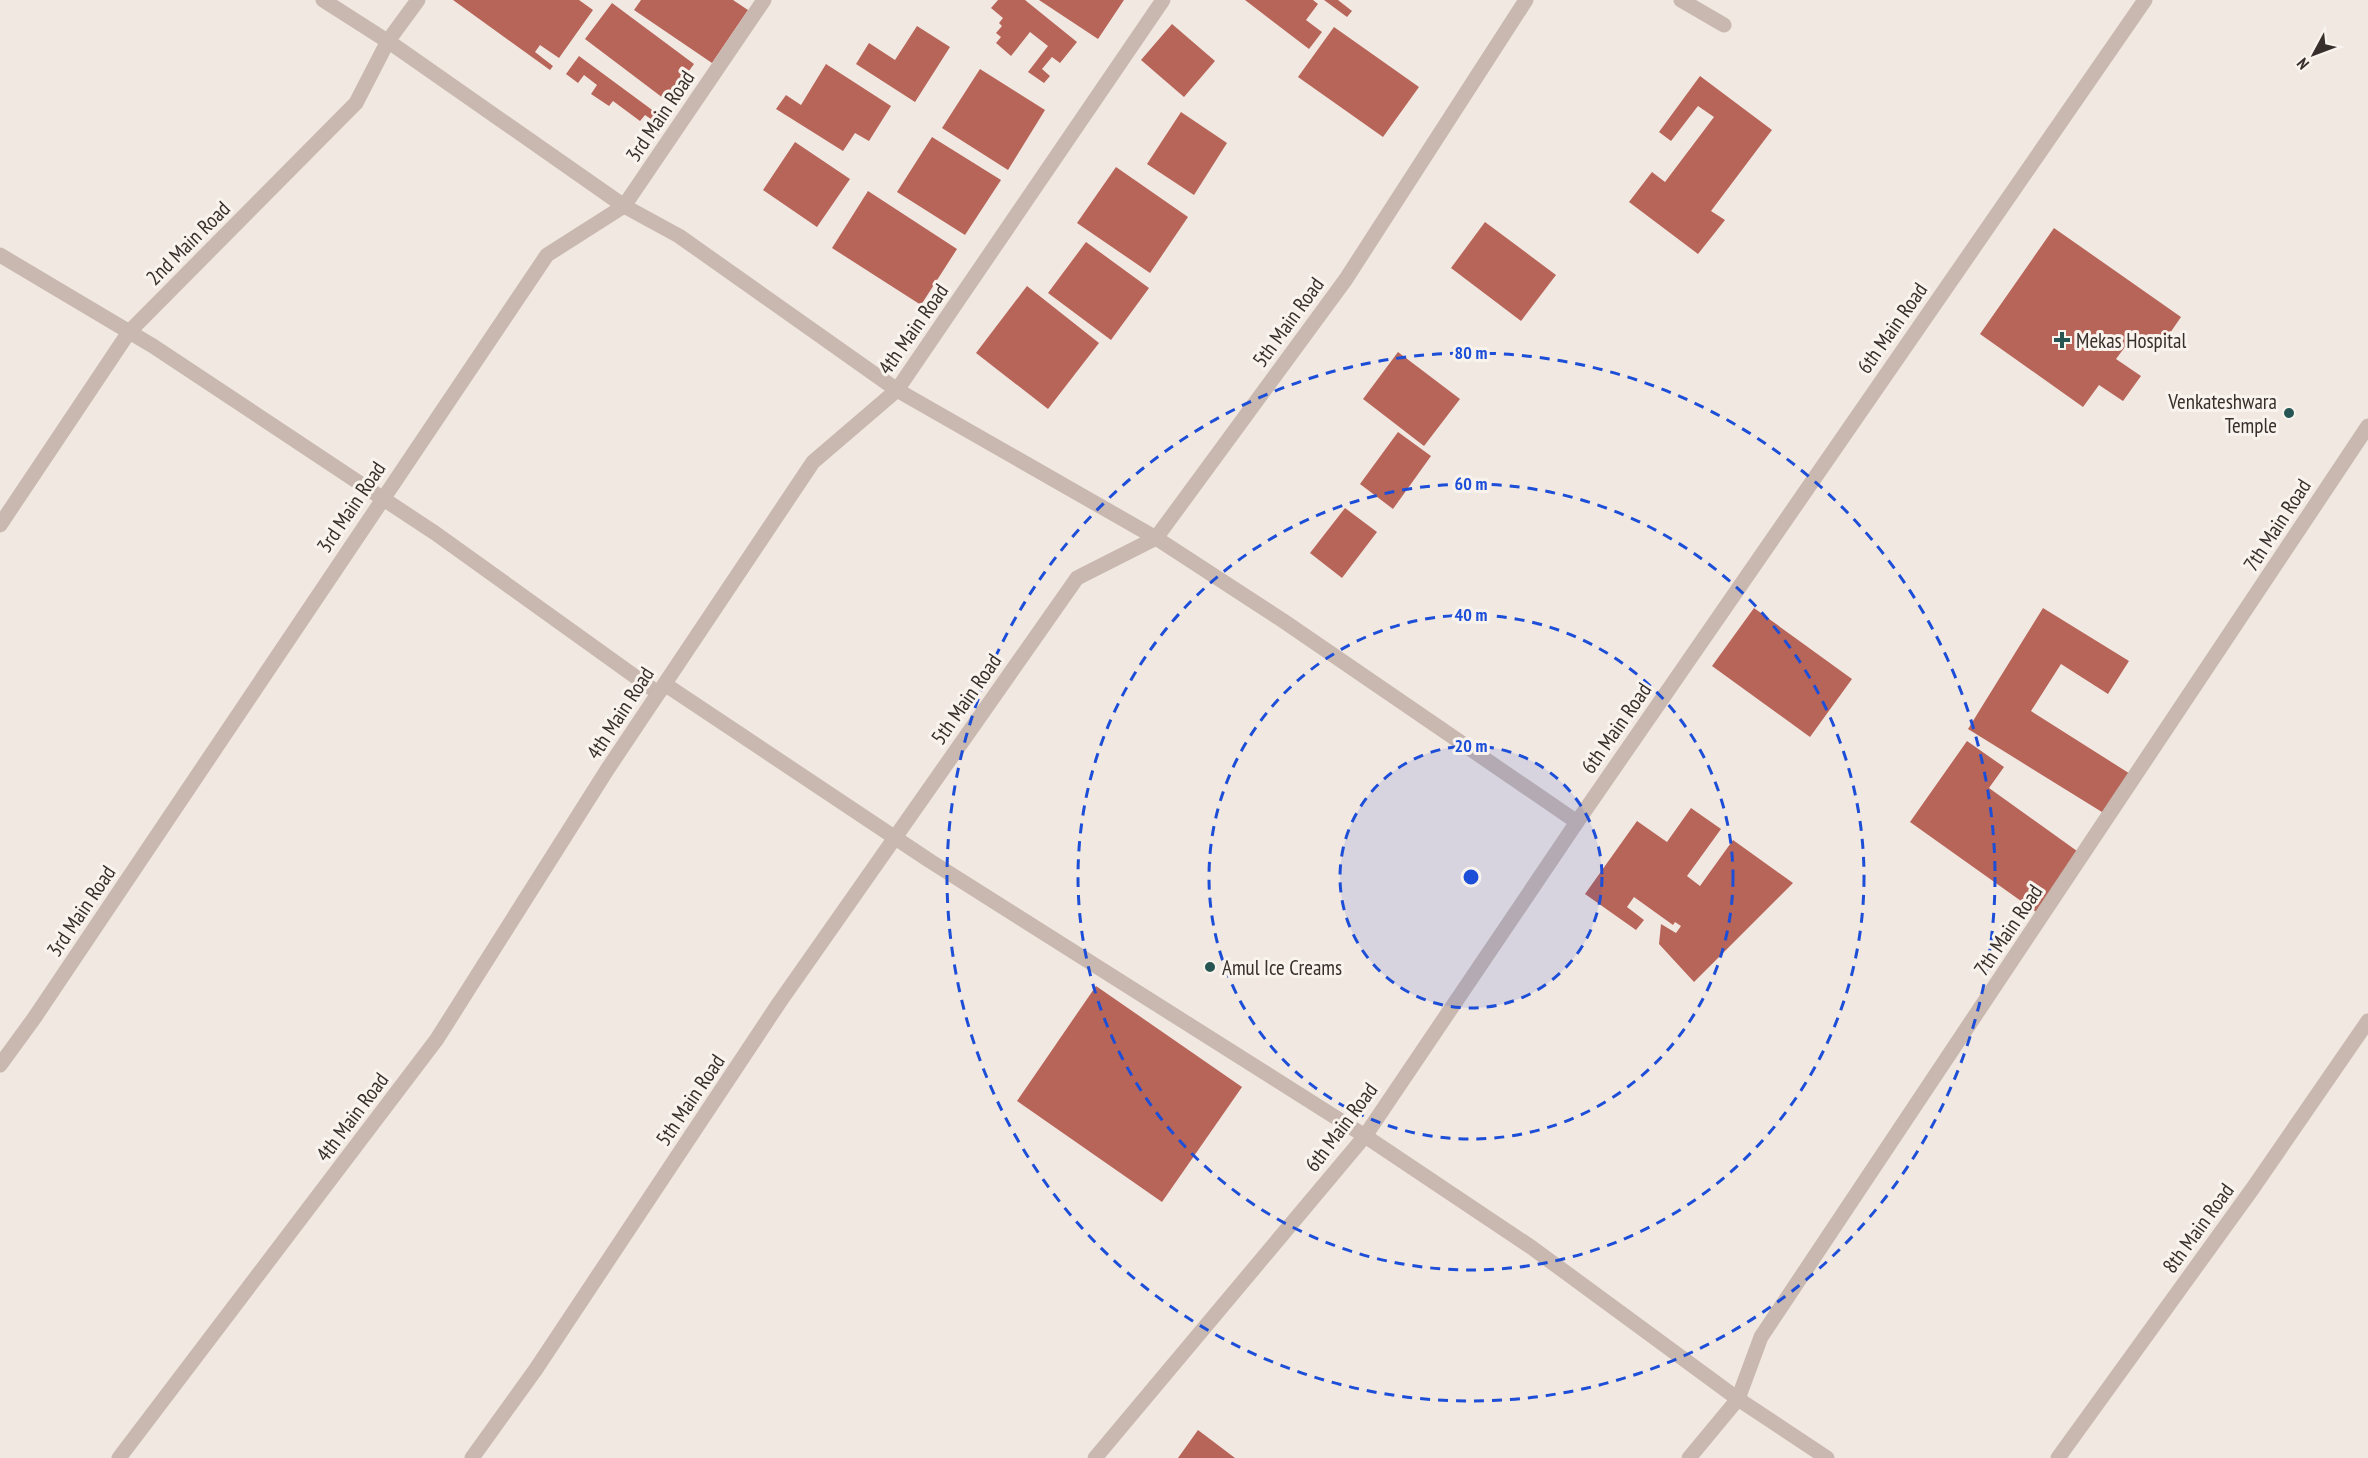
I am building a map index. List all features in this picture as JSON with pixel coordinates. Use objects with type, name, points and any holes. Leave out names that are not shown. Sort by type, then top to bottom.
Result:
[{"type":"street","points":[[323,0],[388,41],[624,206],[679,236],[897,390],[1156,538],[1282,620],[1577,822]]},
{"type":"street","name":"2nd Main Road","points":[[0,525],[129,332],[356,104],[388,41],[417,0]]},
{"type":"street","name":"3rd Main Road","points":[[0,1065],[35,1017],[547,255],[624,206],[764,0]]},
{"type":"street","name":"4th Main Road","points":[[119,1458],[437,1039],[658,693],[813,462],[897,390],[1163,0]]},
{"type":"street","name":"5th Main Road","points":[[472,1458],[536,1370],[779,1003],[1077,578],[1156,538],[1346,279],[1526,0]]},
{"type":"street","points":[[1682,0],[1724,25]]},
{"type":"street","name":"6th Main Road","points":[[1095,1458],[1365,1136],[1577,822],[2145,0]]},
{"type":"street","points":[[0,255],[129,332],[435,533],[658,693],[666,685],[895,838],[1365,1136],[1531,1247],[1738,1400],[1827,1458]]},
{"type":"street","name":"7th Main Road","points":[[1689,1458],[1738,1400],[1761,1337],[2368,426]]},
{"type":"street","name":"8th Main Road","points":[[2058,1458],[2253,1188],[2368,1021]]},
{"type":"building","points":[[453,0],[579,0],[593,10],[559,58],[540,45],[535,52],[553,66],[550,70]]},
{"type":"building","points":[[641,0],[733,0],[748,10],[712,63],[634,10]]},
{"type":"building","points":[[998,0],[1025,0],[1077,42],[1060,63],[1052,57],[1042,69],[1050,76],[1044,83],[1028,72],[1048,46],[1030,32],[1011,56],[996,43],[1001,37],[996,33],[1002,26],[999,23],[1003,18],[991,8]]},
{"type":"building","points":[[1039,0],[1124,0],[1098,39]]},
{"type":"building","points":[[1245,0],[1313,0],[1318,4],[1306,20],[1322,32],[1309,49]]},
{"type":"building","points":[[1324,0],[1338,0],[1352,11],[1347,17]]},
{"type":"building","points":[[612,3],[694,64],[667,101],[585,39]]},
{"type":"building","points":[[1172,24],[1215,61],[1184,97],[1141,60]]},
{"type":"building","points":[[917,26],[950,47],[915,102],[856,64],[869,43],[895,60]]},
{"type":"building","points":[[1334,27],[1419,87],[1383,137],[1298,77]]},
{"type":"building","points":[[579,56],[659,115],[654,121],[645,115],[640,121],[613,101],[609,106],[591,94],[597,85],[584,75],[578,83],[566,74]]},
{"type":"building","points":[[826,64],[891,106],[869,141],[855,133],[843,151],[776,109],[786,95],[801,105]]},
{"type":"building","points":[[980,69],[1045,110],[1008,170],[942,128]]},
{"type":"building","points":[[1700,76],[1772,130],[1711,211],[1725,220],[1698,254],[1629,202],[1652,172],[1665,182],[1714,117],[1698,106],[1671,141],[1659,132]]},
{"type":"building","points":[[1181,112],[1227,143],[1194,195],[1147,164]]},
{"type":"building","points":[[932,137],[1001,180],[965,235],[897,192]]},
{"type":"building","points":[[795,142],[850,179],[817,227],[763,190]]},
{"type":"building","points":[[1116,167],[1188,217],[1150,273],[1077,223]]},
{"type":"building","points":[[868,191],[957,249],[921,305],[832,248]]},
{"type":"building","points":[[1485,222],[1556,275],[1521,321],[1451,268]]},
{"type":"building","points":[[2054,228],[2181,317],[2159,349],[2136,332],[2116,359],[2141,376],[2123,401],[2099,385],[2083,407],[1980,334]]},
{"type":"building","points":[[1086,242],[1149,288],[1111,340],[1048,293]]},
{"type":"building","points":[[1027,286],[1099,343],[1048,409],[976,353]]},
{"type":"building","points":[[1398,352],[1460,399],[1424,446],[1363,399]]},
{"type":"building","points":[[1398,432],[1431,456],[1393,509],[1360,484]]},
{"type":"building","points":[[1345,508],[1377,532],[1342,578],[1310,553]]},
{"type":"building","points":[[1754,608],[1852,679],[1810,737],[1712,666]]},
{"type":"building","points":[[2043,608],[2129,661],[2108,694],[2061,664],[2031,711],[2135,777],[2110,817],[1968,729]]},
{"type":"building","points":[[1967,741],[2004,767],[1989,788],[2084,856],[2042,916],[1910,822]]},
{"type":"building","points":[[1691,808],[1721,829],[1687,876],[1700,886],[1733,840],[1793,883],[1694,982],[1659,944],[1661,924],[1676,933],[1681,926],[1675,922],[1673,925],[1634,897],[1627,907],[1644,920],[1636,930],[1585,894],[1637,821],[1667,842]]},
{"type":"building","points":[[1096,986],[1242,1087],[1162,1202],[1017,1101]]},
{"type":"building","points":[[1198,1430],[1235,1458],[1178,1458]]},
{"type":"place","name":"Mekas Hospital","points":[[2062,340]]},
{"type":"place","name":"Venkateshwara Temple","points":[[2289,413]]},
{"type":"place","name":"Amul Ice Creams","points":[[1210,967]]}]
